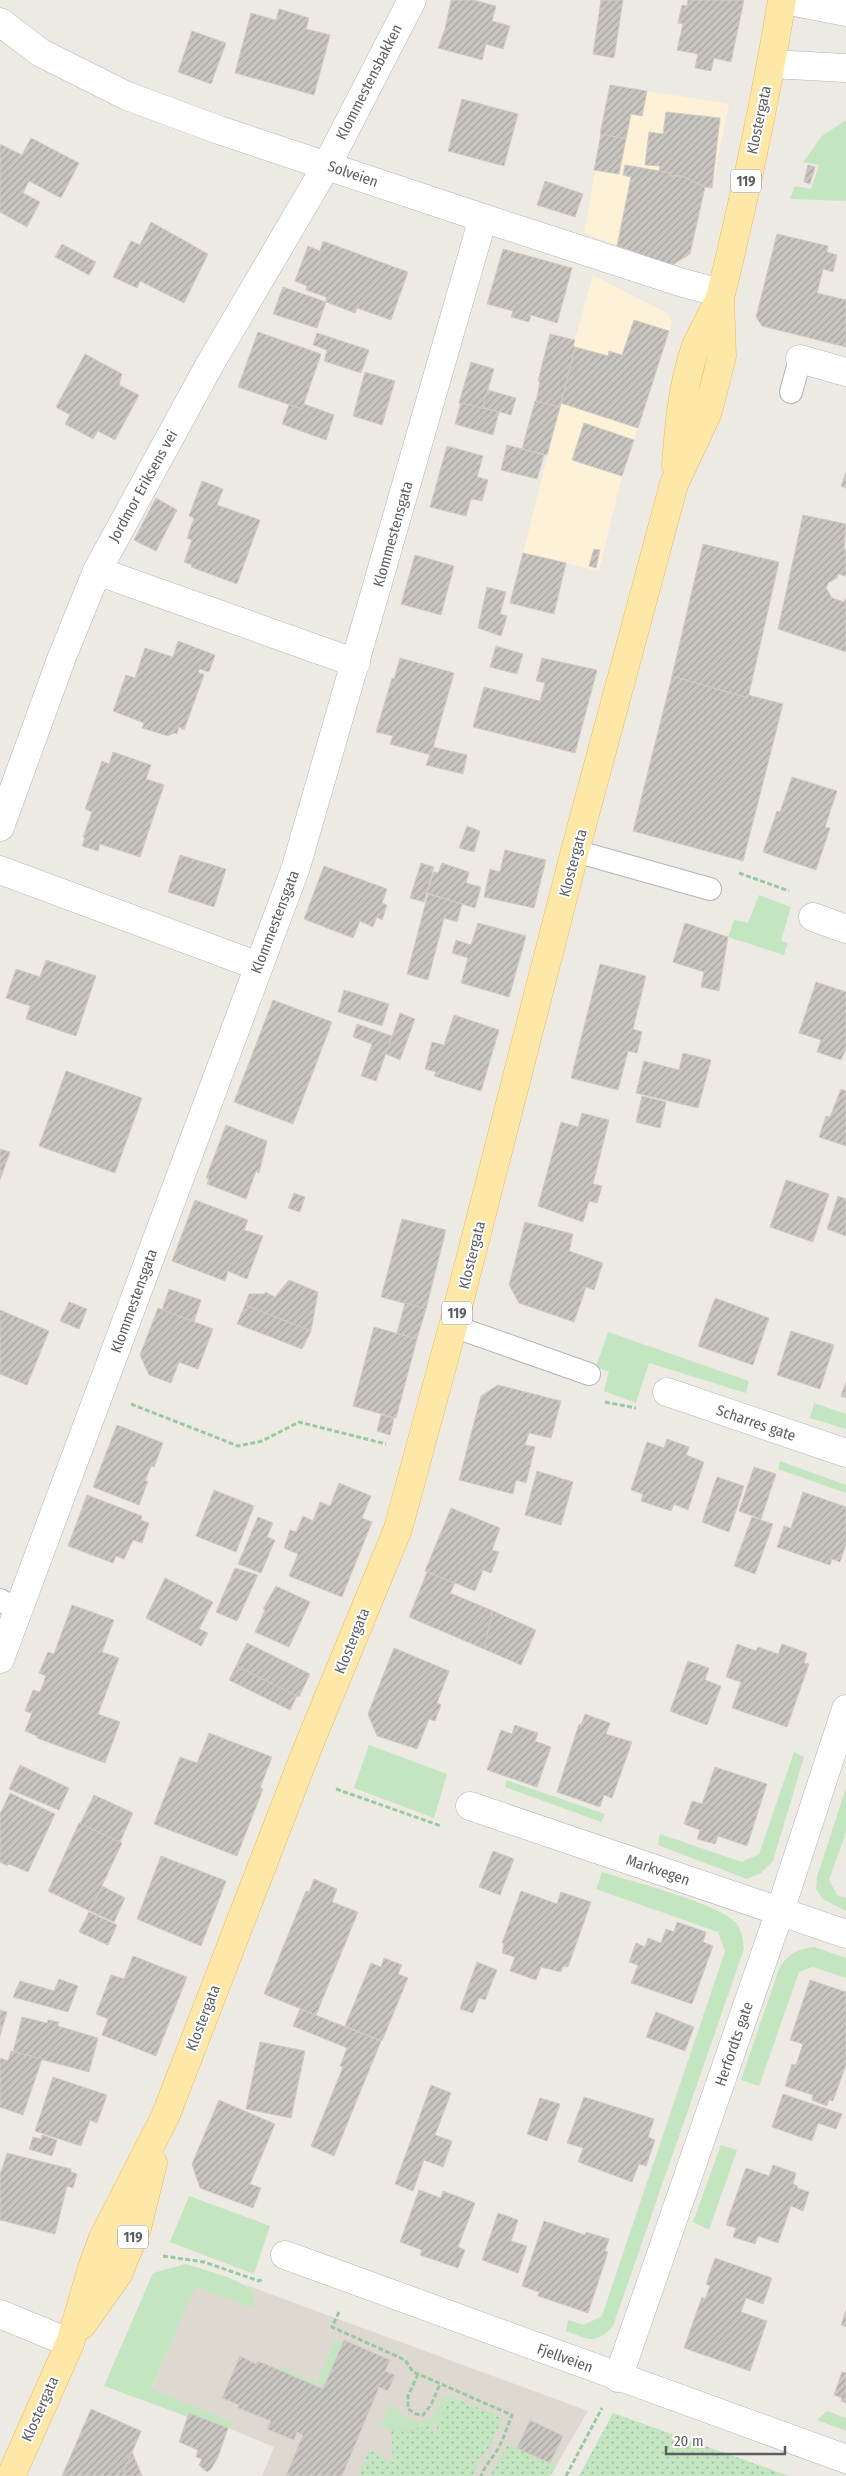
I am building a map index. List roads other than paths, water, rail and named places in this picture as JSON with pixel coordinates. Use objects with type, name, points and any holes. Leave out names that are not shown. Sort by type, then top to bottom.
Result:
[{"type":"main road","name":"Klostergata","points":[[11,2476],[70,2343],[93,2264],[103,2238],[165,2118],[308,1748],[398,1529],[453,1326],[575,851],[674,484],[707,414],[718,372],[722,356],[720,295],[772,64],[783,0]]},
{"type":"street","name":"Klommestensbakken","points":[[327,165],[412,0]]},
{"type":"street","points":[[783,0],[846,12]]},
{"type":"street","name":"Solveien","points":[[0,22],[41,53],[127,96],[219,130],[720,295]]},
{"type":"street","points":[[772,64],[846,68]]},
{"type":"street","name":"Jordmor Eriksens vei","points":[[0,827],[62,657],[97,571],[210,364],[327,165]]},
{"type":"street","name":"Klommestensgata","points":[[0,1658],[9,1605],[100,1392],[296,867],[483,218]]},
{"type":"street","points":[[800,359],[846,372]]},
{"type":"street","points":[[97,571],[356,663]]},
{"type":"street","points":[[0,870],[258,966]]},
{"type":"street","points":[[813,917],[846,929]]},
{"type":"street","name":"Scharres gate","points":[[667,1392],[846,1453]]},
{"type":"street","name":"Herfordts gate","points":[[618,2378],[780,1911],[846,1710]]},
{"type":"street","name":"Markvegen","points":[[470,1806],[846,1934]]},
{"type":"street","name":"Fjellveien","points":[[285,2255],[618,2378],[846,2459]]},
{"type":"street","points":[[0,2314],[70,2343]]},
{"type":"lane","points":[[791,392],[800,359]]},
{"type":"lane","points":[[575,851],[710,889]]},
{"type":"lane","points":[[453,1326],[589,1374]]}]
